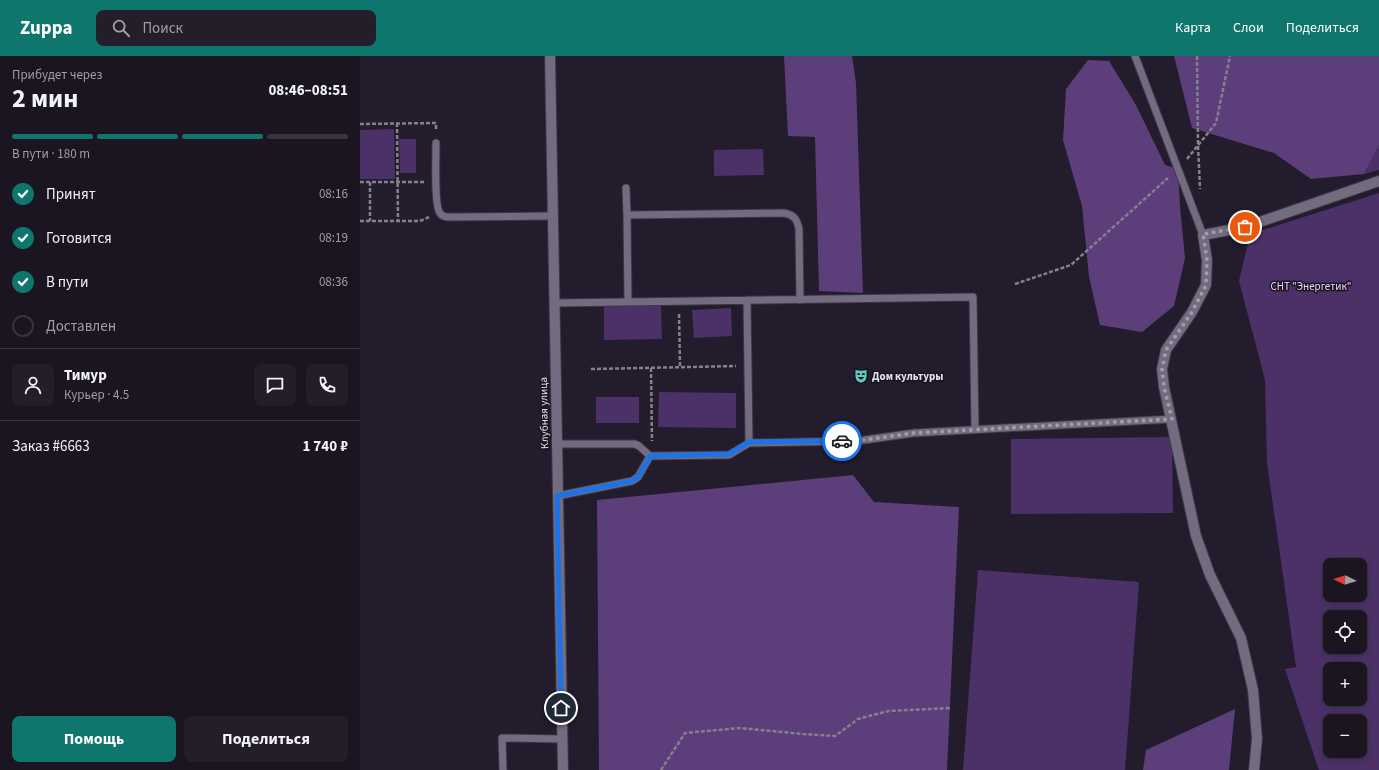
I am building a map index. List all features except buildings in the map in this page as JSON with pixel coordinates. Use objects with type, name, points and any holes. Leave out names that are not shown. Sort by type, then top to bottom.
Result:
[{"type":"street","name":"Клубная улица","points":[[550,56],[563,770]]},
{"type":"street","points":[[1254,770],[1256,739],[1253,690],[1241,638],[1210,575],[1196,536],[1164,387],[1162,369],[1166,350],[1192,312],[1206,285],[1207,260],[1203,234],[1245,227],[1379,181]]},
{"type":"lane","points":[[1136,56],[1203,234]]},
{"type":"lane","points":[[436,143],[436,202],[439,212],[444,216],[552,216]]},
{"type":"lane","points":[[626,188],[628,302]]},
{"type":"lane","points":[[626,215],[784,213],[792,215],[797,221],[799,229],[800,300]]},
{"type":"lane","points":[[554,304],[973,297],[975,429]]},
{"type":"lane","points":[[747,300],[749,442]]},
{"type":"lane","points":[[556,444],[635,444],[640,446],[652,456],[729,454],[749,442],[857,441],[914,433],[1172,419]]},
{"type":"lane","points":[[557,496],[632,481],[638,477],[652,456]]},
{"type":"lane","points":[[503,770],[502,738],[562,739]]},
{"type":"path","points":[[1197,56],[1200,190]]},
{"type":"path","points":[[1014,284],[1071,264],[1178,169],[1216,124],[1230,56]]},
{"type":"path","points":[[397,123],[398,221]]},
{"type":"path","points":[[360,124],[436,123],[436,143]]},
{"type":"path","points":[[360,182],[436,182]]},
{"type":"path","points":[[370,182],[370,221]]},
{"type":"path","points":[[360,221],[420,221],[439,212]]},
{"type":"path","points":[[679,301],[680,367]]},
{"type":"path","points":[[591,369],[748,366]]},
{"type":"path","points":[[651,368],[652,456]]},
{"type":"path","points":[[661,770],[685,733],[740,728],[835,736],[858,719],[889,711],[950,708]]},
{"type":"green space","points":[[394,129],[395,179],[360,179],[360,130]]},
{"type":"green space","points":[[399,139],[416,139],[416,173],[400,173]]},
{"type":"green space","points":[[1379,145],[1379,170],[1364,174]]},
{"type":"green space","points":[[763,149],[764,175],[714,176],[714,150]]},
{"type":"green space","name":"СНТ \"Энергетик\"","points":[[1379,193],[1379,770],[1319,770],[1285,669],[1296,667],[1267,463],[1265,380],[1239,281],[1250,234]]},
{"type":"green space","points":[[604,306],[661,306],[662,339],[604,340]]},
{"type":"green space","points":[[731,308],[732,336],[694,338],[692,310]]},
{"type":"green space","points":[[659,392],[736,393],[736,428],[658,427]]},
{"type":"green space","points":[[596,397],[639,397],[639,423],[596,423]]},
{"type":"green space","points":[[1172,437],[1173,513],[1011,514],[1011,439]]},
{"type":"green space","points":[[978,570],[1139,582],[1125,770],[963,770]]},
{"type":"shaded area","points":[[784,56],[852,56],[856,83],[863,293],[819,291],[815,137],[788,136]]},
{"type":"shaded area","points":[[1174,56],[1379,56],[1379,145],[1364,174],[1311,179],[1274,153],[1192,128]]},
{"type":"shaded area","points":[[1088,60],[1109,61],[1136,105],[1165,165],[1178,169],[1185,258],[1174,306],[1142,332],[1100,325],[1089,277],[1082,206],[1063,140],[1066,89]]},
{"type":"shaded area","points":[[853,475],[874,502],[959,507],[947,770],[599,770],[597,500]]},
{"type":"shaded area","points":[[1235,709],[1229,770],[1143,770],[1146,750]]},
{"type":"way so far","points":[[842,441],[857,441],[914,433],[1172,419],[1164,387],[1162,369],[1166,350],[1192,312],[1206,285],[1207,260],[1203,234],[1245,227]]},
{"type":"place","name":"Дом культуры","points":[[861,376]]},
{"type":"route","points":[[561,708],[557,496],[632,481],[638,477],[650,456],[729,454],[749,442],[842,441]]}]
